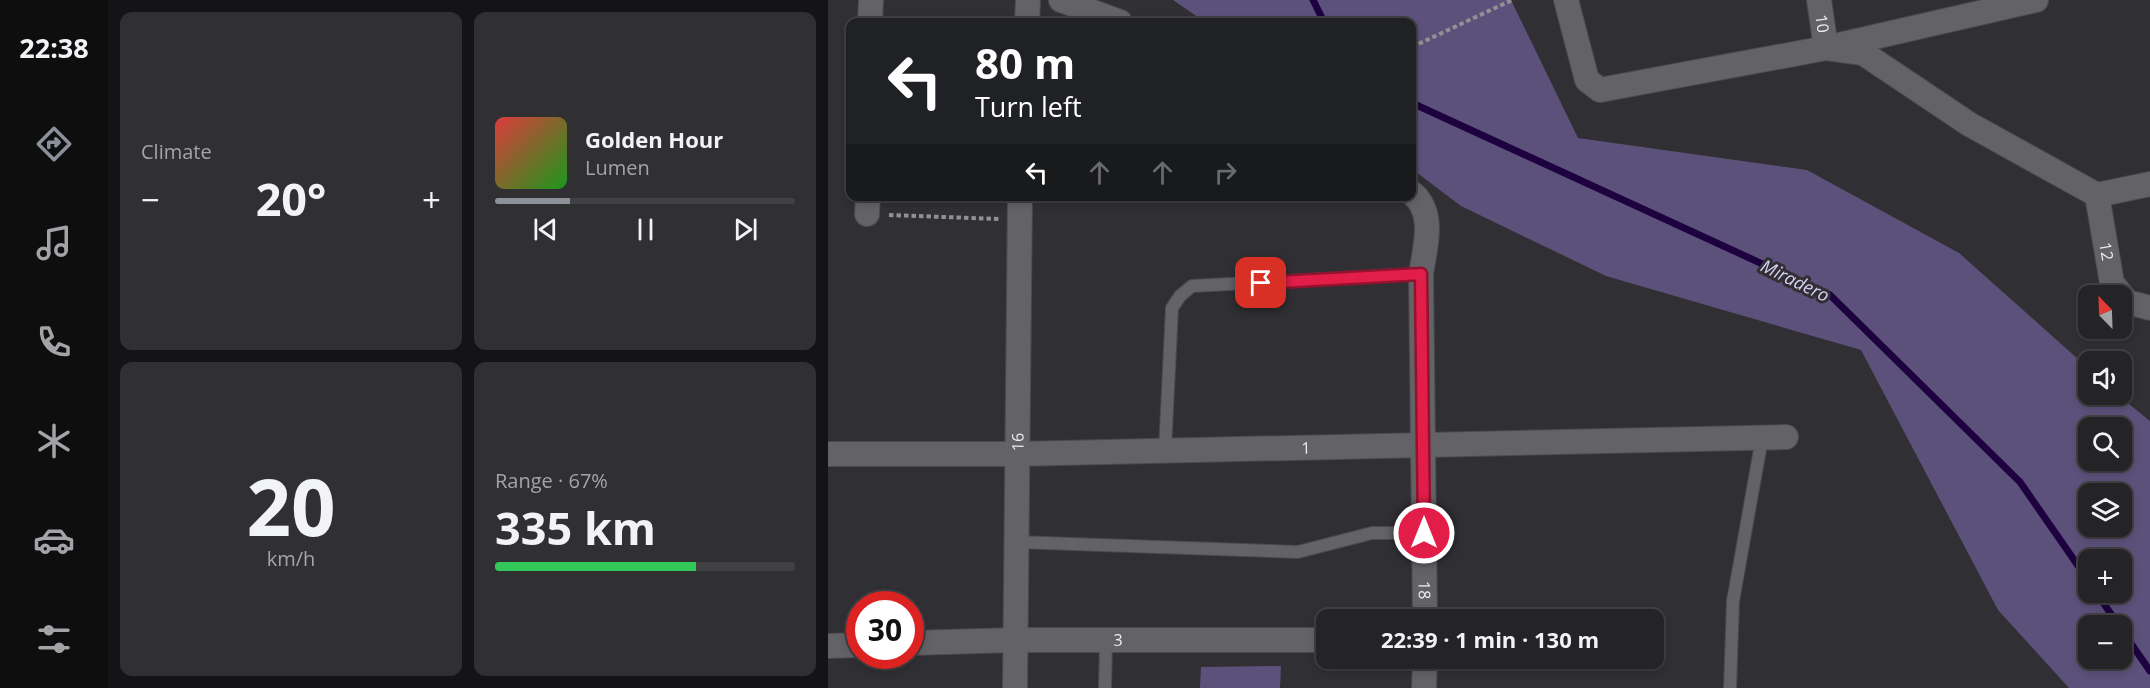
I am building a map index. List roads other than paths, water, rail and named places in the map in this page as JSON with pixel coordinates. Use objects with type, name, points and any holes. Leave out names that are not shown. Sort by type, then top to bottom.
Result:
[{"type":"street","points":[[870,18],[871,0]]},
{"type":"street","points":[[1027,18],[1028,0]]},
{"type":"street","points":[[1061,0],[1109,18]]},
{"type":"street","points":[[1566,0],[1587,80],[1600,90],[1826,48],[2036,0]]},
{"type":"street","name":"10","points":[[1818,0],[1826,48]]},
{"type":"street","points":[[1826,48],[1863,53],[1969,124],[2097,195],[2150,184]]},
{"type":"street","name":"12","points":[[2097,195],[2112,282],[2139,305]]},
{"type":"street","name":"18","points":[[1416,197],[1421,202],[1427,228],[1421,274],[1425,609]]},
{"type":"street","name":"16","points":[[1015,688],[1020,208]]},
{"type":"street","name":"1","points":[[828,454],[1017,454],[1786,437]]},
{"type":"street","name":"3","points":[[924,643],[1016,640],[1106,642],[1316,640]]},
{"type":"street","points":[[828,646],[846,645]]},
{"type":"street","points":[[1424,688],[1425,669]]},
{"type":"lane","points":[[1166,450],[1172,308],[1180,296],[1192,286],[1421,274]]},
{"type":"lane","points":[[1730,688],[1733,601],[1762,438]]},
{"type":"lane","points":[[1016,542],[1298,552],[1372,533],[1424,533]]},
{"type":"lane","points":[[1105,688],[1106,642]]},
{"type":"waterway","points":[[1313,0],[1322,18]]},
{"type":"waterway","name":"Miradero","points":[[1416,105],[1830,295],[2020,482],[2078,566]]},
{"type":"waterway","name":"Miradero","points":[[2103,603],[2112,615]]},
{"type":"waterway","name":"Miradero","points":[[2132,645],[2150,671]]}]
